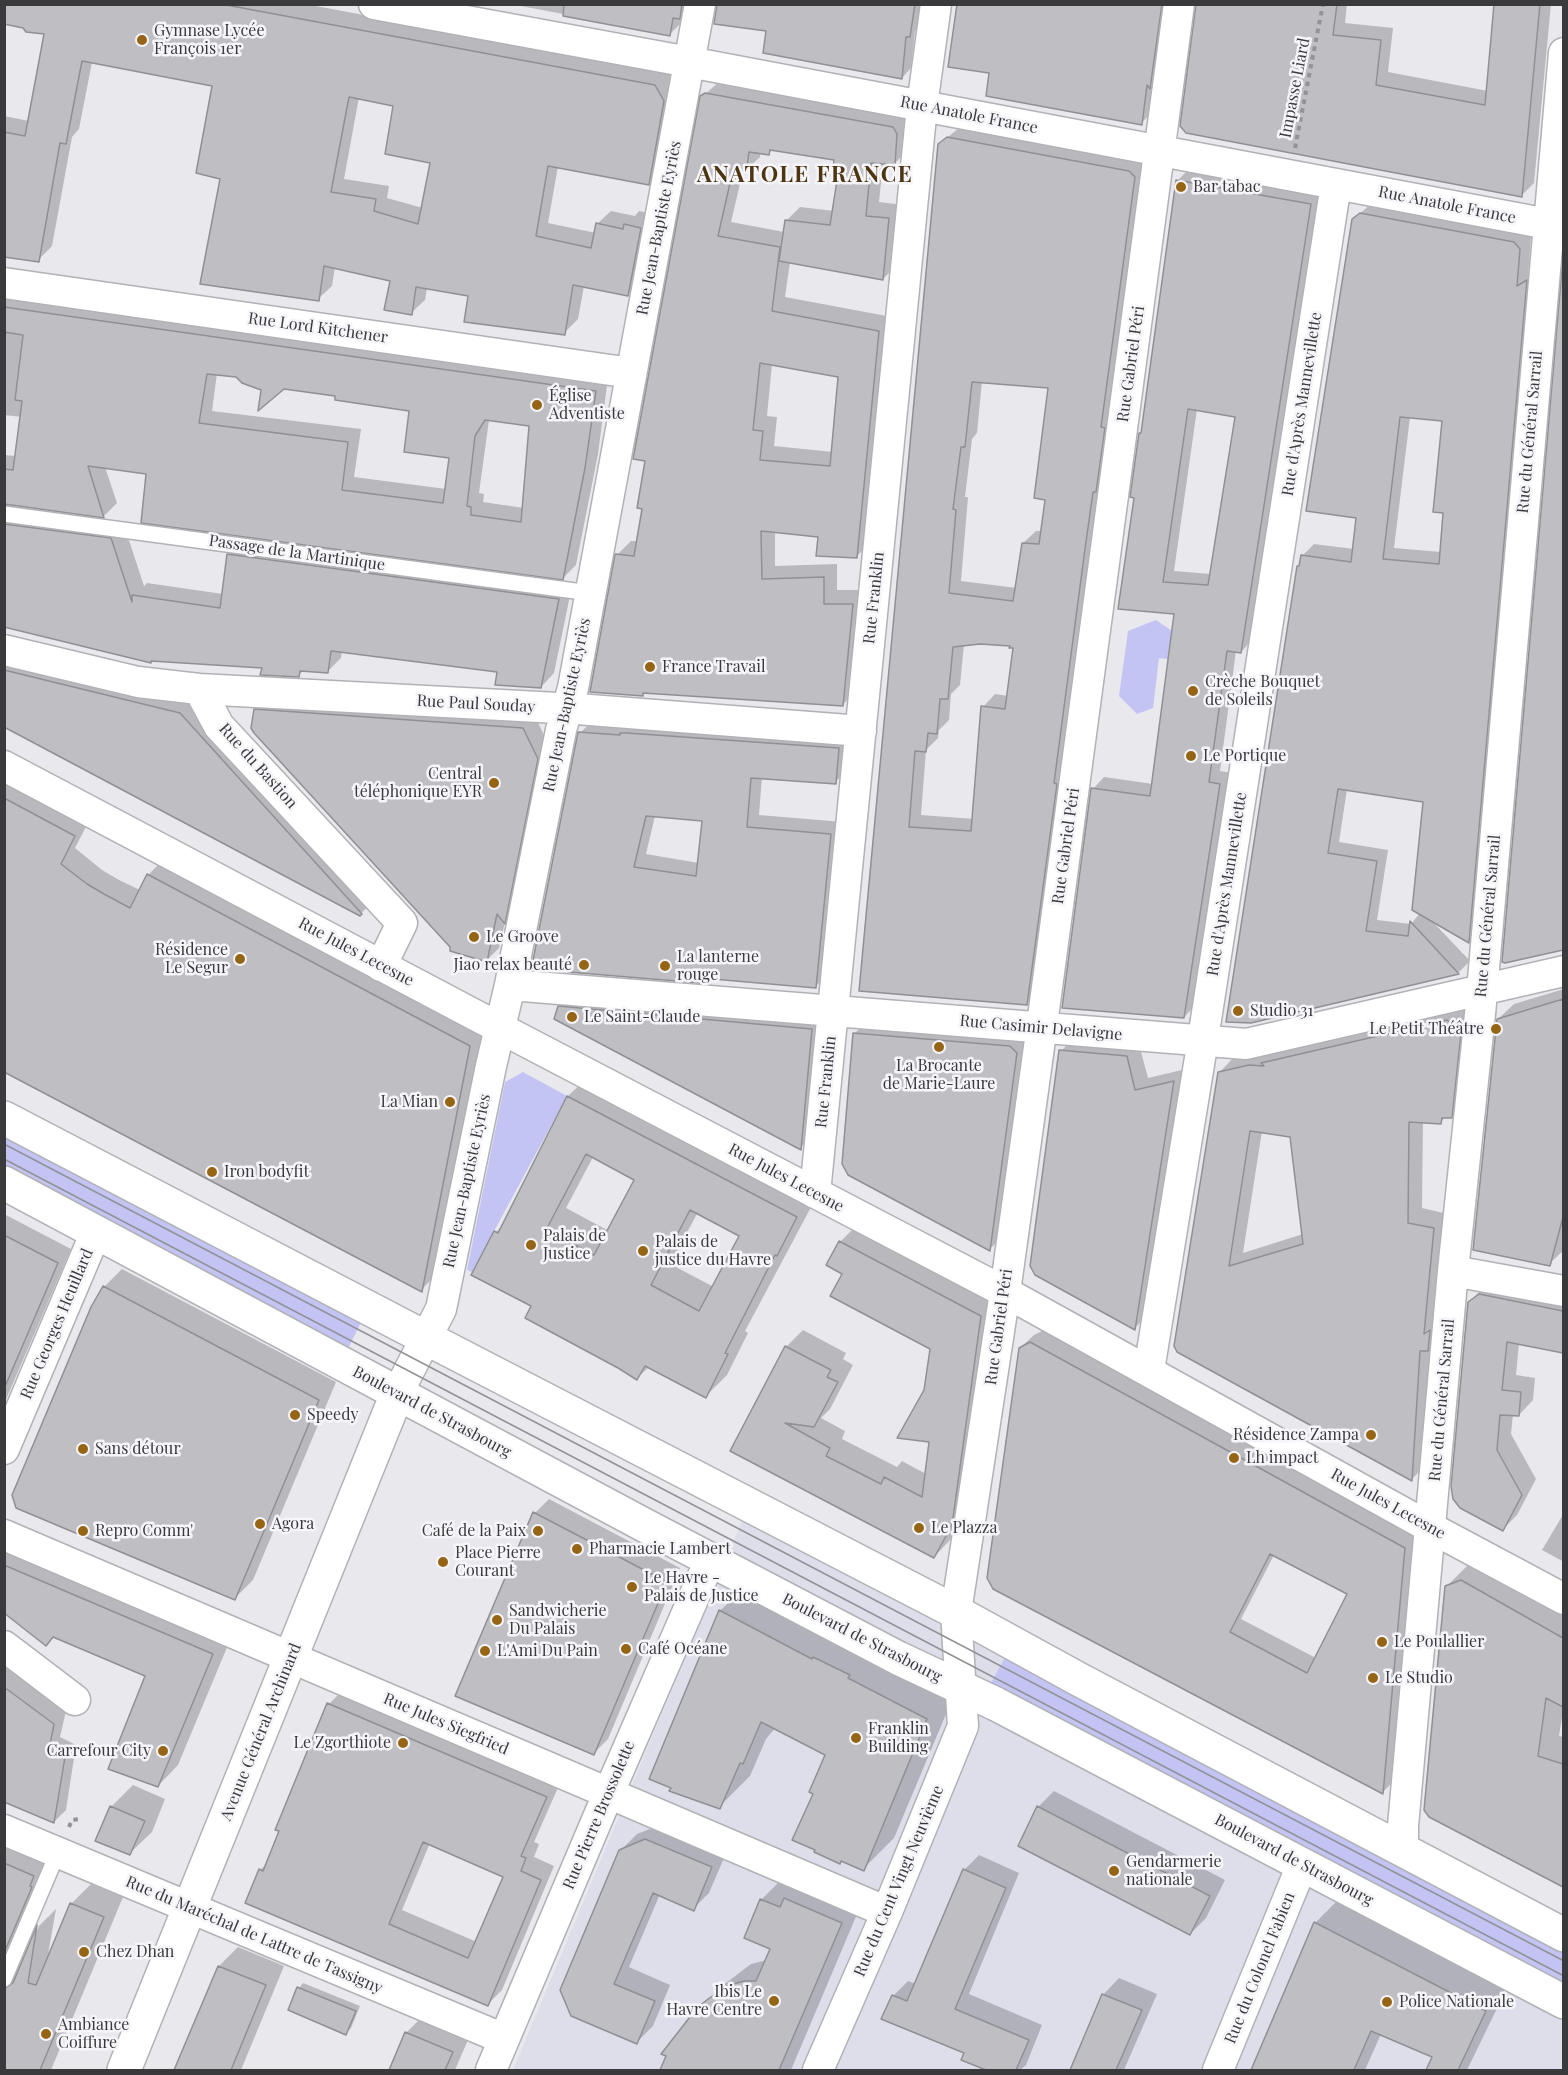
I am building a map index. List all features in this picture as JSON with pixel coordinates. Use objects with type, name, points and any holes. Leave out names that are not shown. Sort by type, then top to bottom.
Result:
[{"type":"street","name":"Rue Anatole France","points":[[374,4],[483,15],[689,62],[1556,226]]},
{"type":"street","name":"Rue Jean-Baptiste Eyriès","points":[[397,1395],[441,1309],[567,709],[700,4]]},
{"type":"street","name":"Rue Franklin","points":[[815,1193],[922,106],[936,4]]},
{"type":"street","name":"Rue Gabriel Péri","points":[[960,1687],[956,1612],[1005,1292],[1179,4]]},
{"type":"street","name":"Rue du Général Sarrail","points":[[1403,1850],[1403,1826],[1453,1271],[1556,226],[1563,53]]},
{"type":"street","name":"Rue d'Après Mannevillette","points":[[1149,1370],[1336,184]]},
{"type":"street","name":"Rue Lord Kitchener","points":[[4,283],[631,373]]},
{"type":"street","points":[[4,650],[138,682],[199,689]]},
{"type":"street","name":"Rue Paul Souday","points":[[199,689],[567,709],[861,730]]},
{"type":"street","name":"Rue du Bastion","points":[[199,689],[219,726],[402,923],[381,966]]},
{"type":"street","name":"Rue Jules Lecesne","points":[[4,766],[1005,1292],[1563,1599]]},
{"type":"street","name":"Rue Casimir Delavigne","points":[[510,985],[1246,1044],[1563,971]]},
{"type":"street","points":[[4,1118],[956,1612],[1563,1935]]},
{"type":"street","name":"Boulevard de Strasbourg","points":[[4,1183],[397,1395],[710,1560],[898,1658],[996,1704],[1563,2002]]},
{"type":"street","name":"Rue Georges Heuillard","points":[[4,1449],[96,1232]]},
{"type":"street","points":[[1453,1271],[1563,1290]]},
{"type":"street","name":"Avenue Général Archinard","points":[[124,2070],[397,1395]]},
{"type":"street","name":"Rue Jules Siegfried","points":[[4,1535],[886,1912]]},
{"type":"street","name":"Rue Pierre Brossolette","points":[[491,2070],[710,1560]]},
{"type":"street","points":[[4,1646],[75,1700]]},
{"type":"street","name":"Rue du Cent Vingt Neuvième","points":[[818,2070],[963,1726],[960,1687]]},
{"type":"street","name":"Rue du Maréchal de Lattre de Tassigny","points":[[4,1830],[63,1841],[190,1908],[504,2039]]},
{"type":"street","name":"Rue du Colonel Fabien","points":[[1218,2070],[1302,1865]]},
{"type":"lane","name":"Passage de la Martinique","points":[[4,514],[590,593]]},
{"type":"lane","points":[[4,1979],[63,1841]]},
{"type":"path","name":"Impasse Liard","points":[[1290,176],[1323,4]]},
{"type":"path","points":[[63,1841],[72,1820],[81,1819]]},
{"type":"shaded area","points":[[1156,620],[1172,631],[1168,659],[1159,658],[1153,708],[1137,714],[1119,696],[1128,631]]},
{"type":"shaded area","points":[[523,1072],[567,1096],[472,1272],[467,1270],[505,1082]]},
{"type":"shaded area","points":[[4,1128],[364,1316],[346,1353],[5,1174]]},
{"type":"shaded area","points":[[751,1500],[1563,1925],[1563,2070],[513,2070]]},
{"type":"shaded area","points":[[1007,1654],[1563,1946],[1563,1993],[987,1690]]},
{"type":"building","points":[[4,4],[221,4],[655,85],[664,101],[649,185],[548,166],[536,236],[591,248],[596,223],[623,229],[624,224],[641,228],[628,296],[573,285],[565,335],[464,322],[468,296],[416,287],[412,315],[384,310],[390,281],[324,266],[319,301],[200,284],[220,179],[196,173],[212,86],[82,61],[66,144],[60,143],[39,262],[4,257],[4,132],[25,136],[44,34],[26,32],[23,28],[4,24]],"holes":[[[349,97],[393,106],[385,154],[430,163],[418,224],[374,211],[376,199],[331,192]]]},
{"type":"building","points":[[564,4],[682,4],[680,19],[673,18],[670,36],[563,16]]},
{"type":"building","points":[[717,4],[915,4],[910,37],[906,37],[902,79],[763,53],[766,31],[714,24]]},
{"type":"building","points":[[957,4],[1162,4],[1150,89],[1147,85],[1142,125],[986,96],[989,73],[948,67]]},
{"type":"building","points":[[1196,4],[1337,4],[1333,35],[1381,40],[1376,85],[1485,105],[1494,4],[1540,4],[1522,197],[1186,133],[1180,126]]},
{"type":"building","points":[[705,93],[893,127],[897,134],[895,165],[871,163],[866,216],[889,218],[883,280],[779,261],[785,220],[830,225],[838,174],[832,173],[834,160],[770,150],[769,155],[749,152],[746,173],[733,170],[718,236],[780,247],[772,311],[879,331],[857,558],[816,556],[818,537],[761,531],[762,579],[824,577],[824,604],[853,604],[843,706],[643,693],[643,696],[590,692],[615,554],[634,556],[642,509],[637,508],[645,461],[633,459],[700,96]],"holes":[[[760,363],[838,377],[830,466],[760,460],[763,431],[753,430]]]},
{"type":"building","points":[[947,137],[1129,171],[1135,177],[1101,427],[1105,428],[1085,549],[1054,783],[1057,784],[1027,1005],[859,991],[938,144]],"holes":[[[972,382],[1048,388],[1034,498],[1045,500],[1039,544],[1022,543],[1013,601],[949,593],[956,510],[953,509],[961,447],[965,447]],[[980,644],[1013,648],[1005,709],[981,706],[971,831],[909,827],[915,751],[926,752],[928,733],[937,734],[940,699],[948,699],[953,647]]]},
{"type":"building","points":[[1176,180],[1311,204],[1241,653],[1227,651],[1209,782],[1220,784],[1184,1018],[1062,1008],[1091,788],[1150,796],[1174,614],[1118,609],[1134,498],[1130,497],[1139,433],[1141,433]],"holes":[[[1188,409],[1235,417],[1208,585],[1163,582]]]},
{"type":"building","points":[[1360,213],[1514,242],[1520,249],[1517,286],[1527,280],[1469,943],[1412,910],[1423,802],[1338,789],[1328,853],[1377,861],[1366,931],[1408,936],[1410,921],[1459,974],[1251,1023],[1226,1022],[1297,566],[1299,566],[1301,555],[1351,562],[1356,518],[1306,511],[1352,219]],"holes":[[[1400,417],[1442,421],[1433,512],[1443,513],[1439,564],[1383,559]]]},
{"type":"building","points":[[1563,257],[1563,950],[1505,963],[1502,962]]},
{"type":"building","points":[[4,307],[596,391],[585,468],[563,580],[141,523],[146,474],[88,466],[104,518],[4,504],[4,469],[13,470],[22,401],[15,400],[23,335],[4,332]],"holes":[[[207,374],[236,377],[242,383],[261,390],[258,411],[284,389],[335,396],[335,400],[409,411],[404,452],[449,458],[443,503],[342,490],[348,442],[199,423]],[[485,420],[529,426],[521,522],[471,515],[471,507],[467,506],[475,436]]]},
{"type":"building","points":[[4,524],[111,538],[132,602],[132,595],[220,608],[227,554],[559,599],[541,688],[495,685],[497,672],[331,651],[328,673],[300,671],[299,677],[260,675],[262,668],[151,661],[151,663],[4,627]]},
{"type":"building","points":[[4,670],[180,713],[362,914],[360,916],[4,727]]},
{"type":"building","points":[[254,709],[523,728],[538,759],[505,924],[497,914],[487,962],[450,951],[450,947],[254,733],[251,728]]},
{"type":"building","points":[[578,732],[620,735],[620,733],[627,733],[839,748],[836,784],[751,778],[747,827],[831,834],[816,988],[701,978],[700,983],[568,972],[569,968],[536,965],[533,960]],"holes":[[[646,816],[702,821],[696,876],[634,867]]]},
{"type":"building","points":[[4,798],[75,836],[61,864],[87,884],[130,908],[147,874],[470,1046],[422,1292],[4,1072]]},
{"type":"building","points":[[1563,999],[1563,1217],[1550,1266],[1473,1250],[1497,1019]]},
{"type":"building","points":[[558,1006],[812,1029],[801,1150],[554,1019]]},
{"type":"building","points":[[1447,1020],[1461,1033],[1452,1118],[1442,1118],[1441,1124],[1409,1122],[1408,1223],[1434,1228],[1424,1334],[1430,1330],[1428,1351],[1420,1351],[1412,1481],[1177,1352],[1174,1346],[1218,1072],[1249,1065],[1264,1066],[1261,1063]],"holes":[[[1250,1131],[1290,1137],[1303,1244],[1229,1266]]]},
{"type":"building","points":[[853,1033],[1010,1046],[1017,1053],[990,1251],[848,1175],[842,1164]]},
{"type":"building","points":[[1059,1050],[1127,1056],[1135,1090],[1174,1081],[1135,1330],[1035,1275],[1030,1266]]},
{"type":"building","name":"Palais de Justice","points":[[567,1096],[797,1217],[725,1353],[728,1354],[706,1398],[645,1366],[637,1380],[525,1318],[531,1306],[471,1275],[494,1231],[498,1233]],"holes":[[[586,1154],[634,1180],[594,1255],[546,1230]],[[690,1210],[739,1236],[699,1311],[651,1285]]]},
{"type":"building","points":[[4,1235],[58,1263],[4,1389]]},
{"type":"building","points":[[839,1241],[981,1316],[952,1525],[934,1558],[730,1451],[785,1346],[831,1370],[827,1377],[838,1382],[814,1427],[785,1423],[830,1448],[826,1456],[881,1484],[884,1477],[922,1497],[929,1442],[897,1438],[924,1390],[930,1349],[830,1296],[842,1274],[826,1265]]},
{"type":"building","points":[[103,1286],[319,1400],[235,1600],[16,1508],[12,1495],[91,1307]]},
{"type":"building","points":[[1479,1294],[1563,1311],[1563,1353],[1507,1342],[1502,1390],[1521,1392],[1519,1416],[1500,1415],[1497,1450],[1522,1495],[1503,1531],[1460,1508],[1453,1499],[1451,1486],[1468,1302]]},
{"type":"building","points":[[1030,1342],[1405,1548],[1383,1794],[993,1589],[987,1578],[1019,1348]],"holes":[[[1270,1554],[1347,1594],[1307,1673],[1230,1632]]]},
{"type":"building","points":[[533,1512],[667,1582],[594,1755],[455,1696]]},
{"type":"building","points":[[4,1565],[213,1654],[158,1787],[108,1769],[145,1676],[53,1637],[46,1646],[4,1613]]},
{"type":"building","points":[[1461,1580],[1563,1638],[1563,1707],[1546,1698],[1538,1756],[1563,1764],[1563,1887],[1429,1817],[1424,1810],[1445,1586]]},
{"type":"building","name":"Franklin Building","points":[[719,1610],[812,1659],[813,1657],[850,1675],[848,1678],[927,1719],[864,1871],[841,1861],[840,1864],[792,1840],[813,1794],[809,1792],[825,1755],[761,1722],[720,1809],[669,1791],[671,1788],[649,1779]]},
{"type":"building","points":[[4,1687],[54,1724],[49,1750],[65,1757],[54,1823],[4,1802]]},
{"type":"building","points":[[327,1703],[547,1797],[521,1856],[526,1858],[521,1871],[541,1880],[488,2006],[245,1903],[259,1869],[263,1871],[279,1831],[275,1830]],"holes":[[[423,1842],[503,1877],[468,1958],[389,1924]]]},
{"type":"building","points":[[110,1806],[145,1821],[130,1855],[95,1841]]},
{"type":"building","name":"Gendarmerie nationale","points":[[1037,1806],[1210,1896],[1190,1935],[1018,1846]]},
{"type":"building","points":[[645,1839],[712,1867],[694,1911],[653,1893],[614,1984],[655,2001],[637,2044],[571,2016],[560,1990],[619,1850]]},
{"type":"building","points":[[4,1863],[34,1876],[30,1886],[32,1887],[4,1953]]},
{"type":"building","points":[[963,1869],[1006,1888],[955,2009],[1029,2040],[1016,2070],[986,2070],[961,2060],[964,2053],[881,2019],[892,1995],[907,2001]]},
{"type":"building","points":[[784,1898],[842,1923],[779,2070],[660,2070],[666,2056],[661,2054],[697,2008],[727,1986],[744,1981],[756,1981],[770,1949],[744,1938],[760,1899],[780,1907]]},
{"type":"building","points":[[70,1903],[104,1917],[40,2070],[4,2070],[4,1989],[13,1983],[37,1925],[28,1983],[36,1985]]},
{"type":"building","name":"Police Nationale","points":[[1314,1922],[1486,2011],[1458,2070],[1426,2070],[1432,2057],[1371,2031],[1354,2070],[1251,2070]]},
{"type":"building","points":[[218,1966],[266,1985],[231,2070],[174,2070]]},
{"type":"building","points":[[297,1987],[356,2011],[346,2035],[288,2010]]},
{"type":"building","points":[[1102,1994],[1142,2010],[1116,2070],[1070,2070]]},
{"type":"building","points":[[405,2032],[453,2052],[445,2070],[389,2070]]},
{"type":"tram line","points":[[4,1144],[1564,1961]]},
{"type":"tram line","points":[[4,1159],[1564,1976]]},
{"type":"place","name":"Gymnase Lycée François 1er","points":[[142,40]]},
{"type":"place","name":"Bar tabac","points":[[1181,187]]},
{"type":"place","name":"Église Adventiste","points":[[537,405]]},
{"type":"place","name":"France Travail","points":[[650,667]]},
{"type":"place","name":"Crèche Bouquet de Soleils","points":[[1193,691]]},
{"type":"place","name":"Le Portique","points":[[1191,756]]},
{"type":"place","name":"Central téléphonique EYR","points":[[494,783]]},
{"type":"place","name":"Le Groove","points":[[474,937]]},
{"type":"place","name":"Résidence Le Segur","points":[[240,959]]},
{"type":"place","name":"Jiao relax beauté","points":[[584,965]]},
{"type":"place","name":"La lanterne rouge","points":[[665,966]]},
{"type":"place","name":"Studio 31","points":[[1238,1011]]},
{"type":"place","name":"Le Saint-Claude","points":[[572,1017]]},
{"type":"place","name":"Le Petit Théâtre","points":[[1496,1029]]},
{"type":"place","name":"La Brocante de Marie-Laure","points":[[939,1047]]},
{"type":"place","name":"La Mian","points":[[450,1102]]},
{"type":"place","name":"Iron bodyfit","points":[[212,1172]]},
{"type":"place","name":"Palais de Justice","points":[[531,1245]]},
{"type":"place","name":"Palais de justice du Havre","points":[[643,1251]]},
{"type":"place","name":"Speedy","points":[[295,1415]]},
{"type":"place","name":"Résidence Zampa","points":[[1371,1435]]},
{"type":"place","name":"Sans détour","points":[[83,1449]]},
{"type":"place","name":"Lh impact","points":[[1234,1458]]},
{"type":"place","name":"Agora","points":[[260,1524]]},
{"type":"place","name":"Le Plazza","points":[[919,1528]]},
{"type":"place","name":"Repro Comm'","points":[[83,1531]]},
{"type":"place","name":"Café de la Paix","points":[[538,1531]]},
{"type":"place","name":"Pharmacie Lambert","points":[[577,1549]]},
{"type":"place","name":"Place Pierre Courant","points":[[443,1562]]},
{"type":"place","name":"Le Havre - Palais de Justice","points":[[632,1587]]},
{"type":"place","name":"Sandwicherie Du Palais","points":[[497,1620]]},
{"type":"place","name":"Le Poulallier","points":[[1382,1642]]},
{"type":"place","name":"Café Océane","points":[[626,1649]]},
{"type":"place","name":"L'Ami Du Pain","points":[[485,1651]]},
{"type":"place","name":"Le Studio","points":[[1373,1678]]},
{"type":"place","name":"Franklin Building","points":[[856,1738]]},
{"type":"place","name":"Le Zgorthiote","points":[[403,1743]]},
{"type":"place","name":"Carrefour City","points":[[163,1751]]},
{"type":"place","name":"Gendarmerie nationale","points":[[1114,1871]]},
{"type":"place","name":"Chez Dhan","points":[[84,1952]]},
{"type":"place","name":"Ibis Le Havre Centre","points":[[774,2001]]},
{"type":"place","name":"Police Nationale","points":[[1387,2002]]},
{"type":"place","name":"Ambiance Coiffure","points":[[46,2034]]},
{"type":"district","name":"ANATOLE FRANCE","points":[[805,175]]}]
